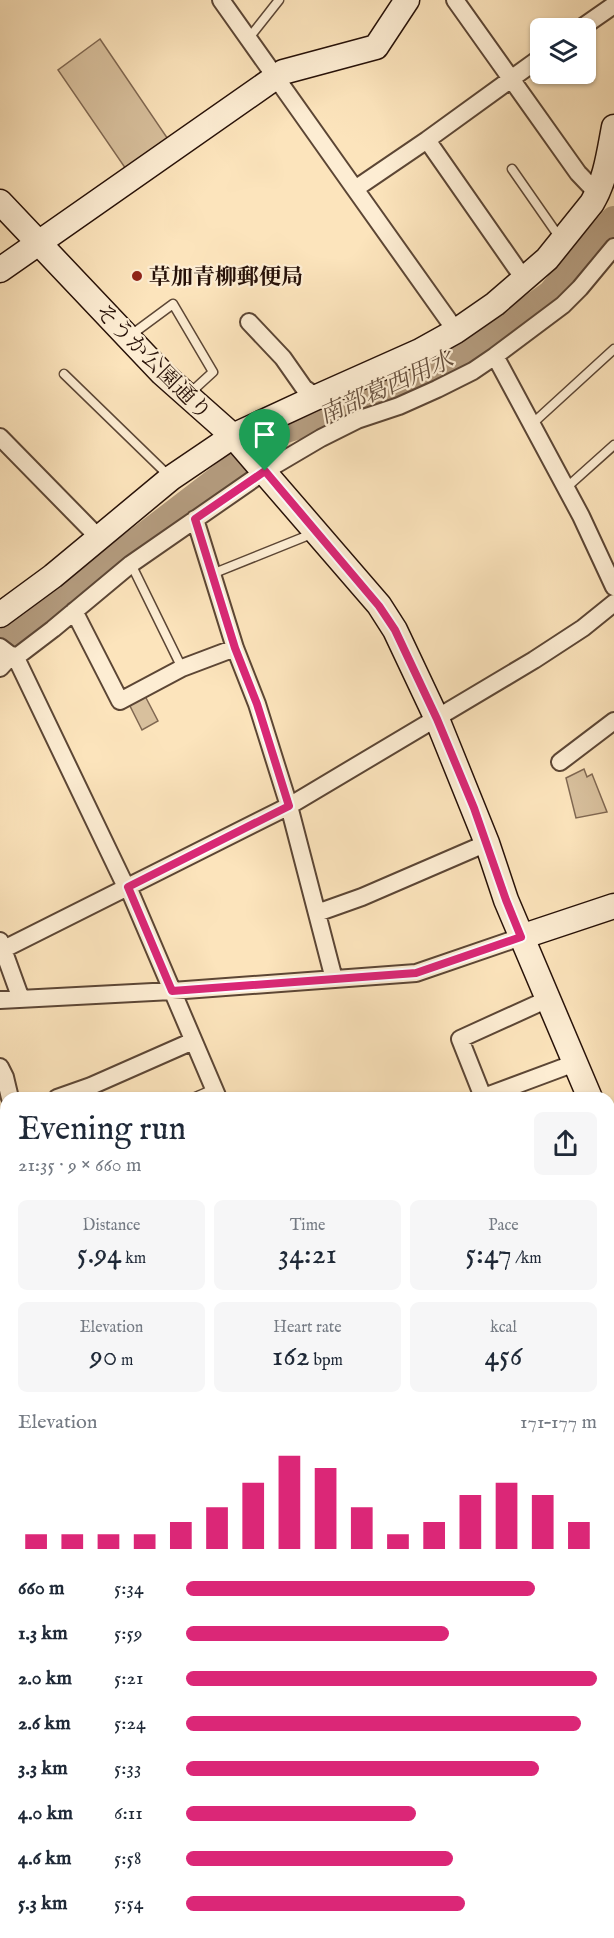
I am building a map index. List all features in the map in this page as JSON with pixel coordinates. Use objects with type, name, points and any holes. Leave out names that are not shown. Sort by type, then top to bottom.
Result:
[{"type":"street","points":[[221,0],[456,331]]},
{"type":"street","points":[[0,270],[276,76],[283,72],[376,47],[407,0]]},
{"type":"street","points":[[455,0],[578,173],[606,197]]},
{"type":"street","points":[[595,18],[614,5]]},
{"type":"street","points":[[355,189],[530,65]]},
{"type":"street","points":[[0,615],[53,576],[171,478],[317,397],[420,351],[456,331],[495,304],[547,259],[562,240],[606,197],[606,169],[614,127]]},
{"type":"street","points":[[427,140],[524,279]]},
{"type":"street","name":"そうか公園通り","points":[[0,202],[186,396],[236,440],[379,606],[395,630],[437,719],[487,843],[506,900],[588,1092]]},
{"type":"street","points":[[0,668],[9,653],[74,611],[132,564],[262,469],[357,420],[399,406],[437,389],[495,356],[563,305],[614,247]]},
{"type":"street","points":[[249,322],[283,358],[304,388],[317,397]]},
{"type":"street","points":[[495,356],[566,488],[614,587]]},
{"type":"street","points":[[0,437],[98,537]]},
{"type":"street","points":[[195,519],[235,648],[257,704],[289,806],[334,979]]},
{"type":"street","points":[[21,999],[1,947],[289,806],[437,719],[573,634],[614,603]]},
{"type":"street","points":[[74,611],[120,701],[182,668],[235,648]]},
{"type":"street","points":[[9,653],[127,887],[216,1092]]},
{"type":"street","points":[[567,759],[614,721]]},
{"type":"street","points":[[317,913],[363,897],[487,843]]},
{"type":"street","points":[[0,1000],[172,991],[416,973],[614,906]]},
{"type":"street","points":[[480,1092],[460,1039],[548,999]]},
{"type":"street","points":[[74,1092],[193,1041]]},
{"type":"street","points":[[498,1092],[575,1062]]},
{"type":"street","points":[[0,1067],[9,1092]]},
{"type":"lane","points":[[249,38],[279,0]]},
{"type":"lane","points":[[512,169],[562,240]]},
{"type":"lane","points":[[128,337],[173,304],[213,372],[186,396]]},
{"type":"lane","points":[[532,424],[614,349]]},
{"type":"lane","points":[[64,374],[171,478]]},
{"type":"lane","points":[[566,488],[614,446]]},
{"type":"lane","points":[[211,574],[315,532]]},
{"type":"lane","points":[[132,564],[182,668]]},
{"type":"shaded area","points":[[100,39],[172,145],[130,175],[58,70]]},
{"type":"shaded area","points":[[144,694],[158,721],[142,730],[128,702]]},
{"type":"shaded area","points":[[584,769],[587,777],[592,774],[607,812],[576,818],[566,778]]},
{"type":"waterway","name":"南部葛西用水","points":[[0,647],[283,430],[334,414],[484,343],[551,294],[614,220]]},
{"type":"place","name":"草加青柳郵便局","points":[[137,276]]},
{"type":"route","points":[[265,471],[379,606],[395,630],[437,719],[474,808],[521,937],[416,973],[172,991],[128,887],[289,806],[257,704],[235,648],[195,519],[265,471]]}]
